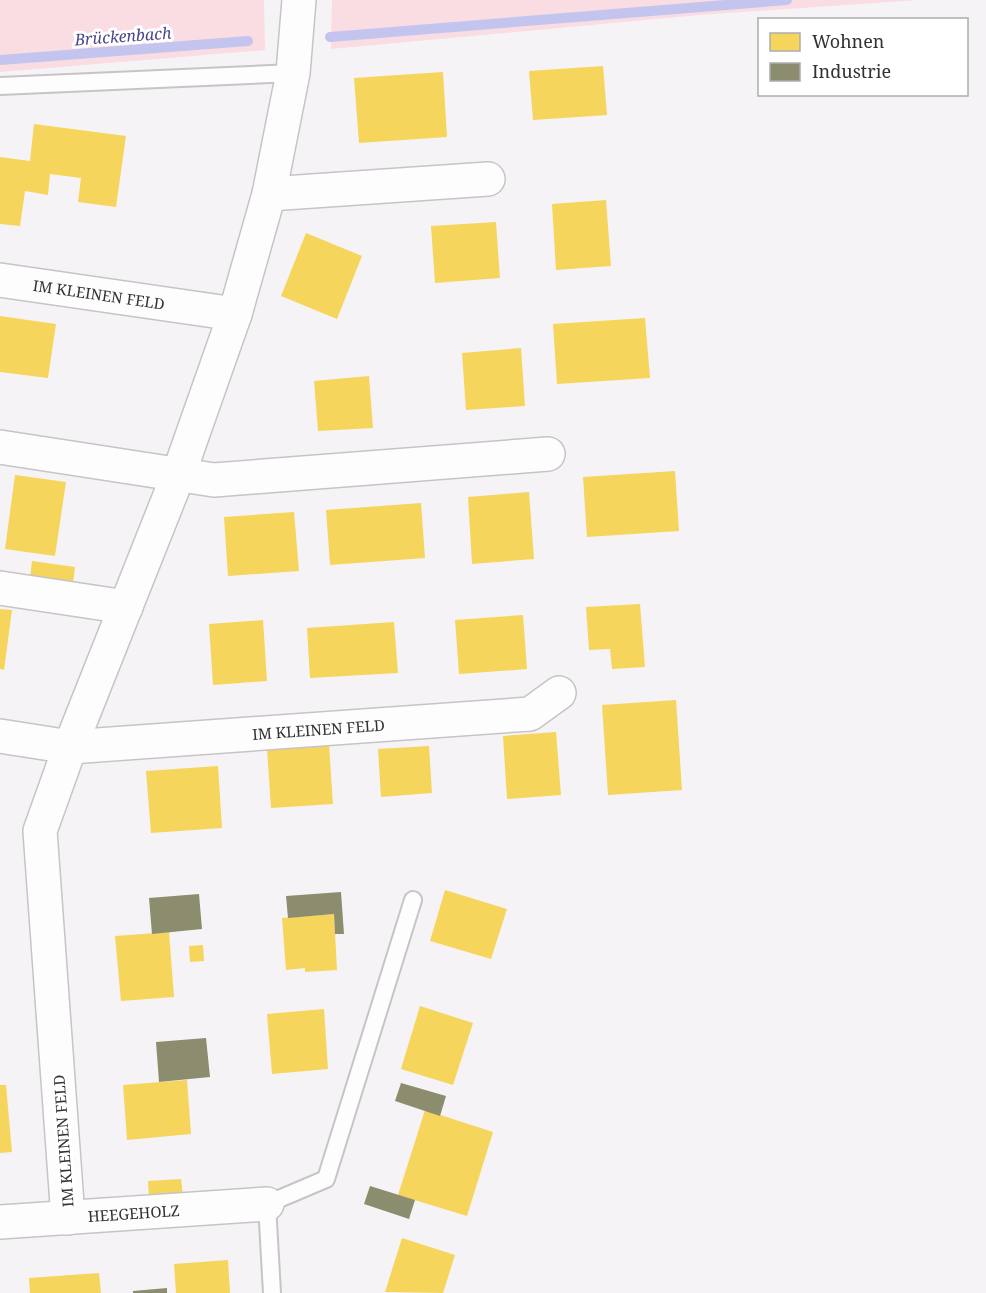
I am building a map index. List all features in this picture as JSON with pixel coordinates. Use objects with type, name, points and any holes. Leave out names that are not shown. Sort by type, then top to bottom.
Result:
[{"type":"street","name":"IM KLEINEN FELD","points":[[68,1218],[40,831],[70,747],[179,473],[235,314],[269,194],[293,73],[299,0]]},
{"type":"street","points":[[269,194],[488,179]]},
{"type":"street","name":"IM KLEINEN FELD","points":[[0,280],[235,314]]},
{"type":"street","points":[[0,447],[214,480],[548,454]]},
{"type":"street","points":[[0,588],[126,606]]},
{"type":"street","name":"IM KLEINEN FELD","points":[[0,736],[70,747],[530,714],[559,693]]},
{"type":"street","name":"HEEGEHOLZ","points":[[0,1222],[267,1204]]},
{"type":"lane","points":[[0,86],[293,73]]},
{"type":"lane","points":[[272,1293],[267,1204],[326,1179],[413,900]]},
{"type":"shaded area","points":[[0,0],[264,0],[265,50],[0,72]]},
{"type":"shaded area","points":[[332,0],[918,0],[699,15],[331,49]]},
{"type":"building: Wohnen","points":[[603,66],[607,115],[533,120],[529,71]]},
{"type":"building: Wohnen","points":[[443,72],[447,137],[359,143],[354,78]]},
{"type":"building: Wohnen","points":[[34,124],[126,136],[116,207],[78,202],[81,178],[50,174],[48,195],[25,191],[20,226],[0,224],[0,157],[30,161]]},
{"type":"building: Wohnen","points":[[606,200],[611,266],[556,270],[552,204]]},
{"type":"building: Wohnen","points":[[496,222],[500,278],[435,283],[431,226]]},
{"type":"building: Wohnen","points":[[306,233],[362,256],[337,319],[281,296]]},
{"type":"building: Wohnen","points":[[0,316],[56,324],[48,378],[0,372]]},
{"type":"building: Wohnen","points":[[645,318],[650,378],[557,384],[553,324]]},
{"type":"building: Wohnen","points":[[521,348],[525,406],[466,410],[462,353]]},
{"type":"building: Wohnen","points":[[369,376],[373,428],[318,431],[314,381]]},
{"type":"building: Wohnen","points":[[675,471],[679,531],[587,537],[583,477]]},
{"type":"building: Wohnen","points":[[15,475],[66,482],[55,556],[5,549]]},
{"type":"building: Wohnen","points":[[529,492],[534,559],[472,564],[468,497]]},
{"type":"building: Wohnen","points":[[421,503],[425,558],[330,565],[326,510]]},
{"type":"building: Wohnen","points":[[294,512],[299,571],[228,576],[224,517]]},
{"type":"building: Wohnen","points":[[32,561],[75,567],[73,584],[30,578]]},
{"type":"building: Wohnen","points":[[640,604],[645,667],[612,669],[610,649],[589,650],[586,607]]},
{"type":"building: Wohnen","points":[[0,609],[12,610],[4,670],[0,669]]},
{"type":"building: Wohnen","points":[[523,615],[527,669],[459,674],[455,620]]},
{"type":"building: Wohnen","points":[[263,620],[267,681],[213,685],[209,624]]},
{"type":"building: Wohnen","points":[[394,622],[398,673],[310,678],[307,628]]},
{"type":"building: Wohnen","points":[[676,700],[682,790],[608,795],[602,705]]},
{"type":"building: Wohnen","points":[[556,732],[561,795],[507,799],[503,736]]},
{"type":"building: Wohnen","points":[[329,745],[333,804],[271,808],[267,749]]},
{"type":"building: Wohnen","points":[[429,746],[432,793],[381,797],[378,749]]},
{"type":"building: Wohnen","points":[[218,766],[222,828],[151,833],[146,771]]},
{"type":"building: Wohnen","points":[[445,890],[507,909],[491,959],[430,941]]},
{"type":"building: Wohnen","points":[[334,914],[337,970],[305,972],[305,968],[286,970],[282,918]]},
{"type":"building: Wohnen","points":[[169,932],[174,997],[121,1001],[115,936]]},
{"type":"building: Wohnen","points":[[203,945],[204,961],[190,962],[189,946]]},
{"type":"building: Wohnen","points":[[420,1006],[473,1023],[453,1085],[401,1069]]},
{"type":"building: Wohnen","points":[[324,1009],[328,1069],[272,1074],[267,1014]]},
{"type":"building: Wohnen","points":[[187,1080],[191,1134],[127,1140],[123,1085]]},
{"type":"building: Wohnen","points":[[0,1085],[6,1085],[12,1152],[0,1153]]},
{"type":"building: Wohnen","points":[[425,1110],[493,1132],[467,1216],[398,1195]]},
{"type":"building: Wohnen","points":[[181,1179],[183,1196],[149,1198],[148,1181]]},
{"type":"building: Wohnen","points":[[402,1238],[455,1255],[443,1293],[385,1292]]},
{"type":"building: Wohnen","points":[[228,1260],[230,1293],[176,1293],[174,1264]]},
{"type":"building: Wohnen","points":[[99,1273],[101,1293],[30,1293],[29,1278]]},
{"type":"building: Industrie","points":[[341,892],[344,934],[335,934],[334,914],[288,918],[286,896]]},
{"type":"building: Industrie","points":[[199,894],[202,929],[152,934],[149,898]]},
{"type":"building: Industrie","points":[[206,1038],[210,1077],[159,1082],[156,1042]]},
{"type":"building: Industrie","points":[[401,1083],[446,1096],[440,1116],[395,1101]]},
{"type":"building: Industrie","points":[[370,1186],[415,1200],[409,1219],[364,1204]]},
{"type":"building: Industrie","points":[[167,1288],[167,1293],[133,1293],[133,1291]]},
{"type":"waterway","name":"Brückenbach","points":[[330,37],[787,0]]},
{"type":"waterway","name":"Brückenbach","points":[[0,60],[248,41]]}]
